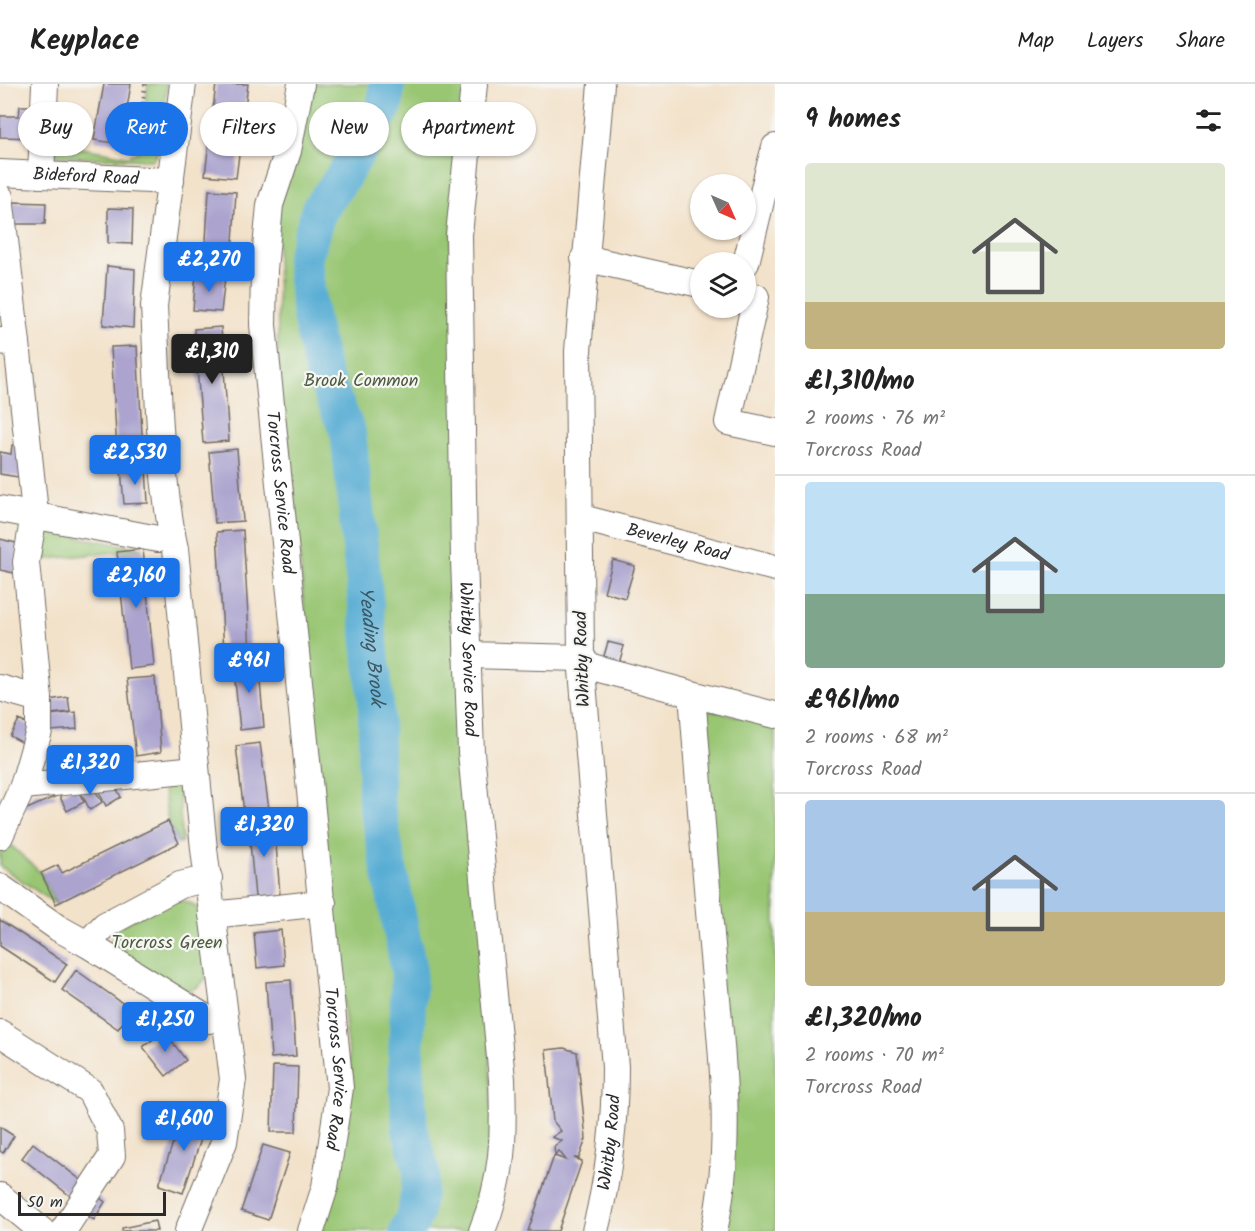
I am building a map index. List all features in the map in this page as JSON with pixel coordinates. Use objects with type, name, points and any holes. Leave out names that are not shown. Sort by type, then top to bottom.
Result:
[{"type":"street","points":[[41,175],[45,84]]},
{"type":"street","points":[[183,84],[154,306],[172,535],[223,1016],[233,1079],[224,1142],[188,1231]]},
{"type":"street","name":"Torcross Service Road","points":[[301,84],[288,151],[270,205],[264,270],[263,325],[340,1088],[325,1186],[310,1231]]},
{"type":"street","name":"Whitby Service Road","points":[[474,84],[459,236],[467,655],[471,752],[502,1079],[504,1133],[502,1166],[482,1231]]},
{"type":"street","name":"Whitby Road","points":[[595,1231],[608,1182],[614,1130],[615,1067],[581,657],[582,518],[578,351],[584,258],[601,84]]},
{"type":"street","points":[[749,252],[772,173],[775,147]]},
{"type":"street","name":"Bideford Road","points":[[0,173],[171,181]]},
{"type":"street","points":[[0,197],[8,342],[34,516],[26,562],[39,699],[39,731],[23,786],[0,836]]},
{"type":"street","points":[[584,258],[690,282]]},
{"type":"street","points":[[759,298],[728,422],[775,432]]},
{"type":"street","points":[[0,509],[159,539],[172,535]]},
{"type":"street","name":"Beverley Road","points":[[582,518],[775,568]]},
{"type":"street","points":[[467,655],[581,657],[592,667],[775,715]]},
{"type":"street","points":[[0,688],[39,699]]},
{"type":"street","points":[[692,694],[712,947],[722,1031],[722,1192],[714,1231]]},
{"type":"street","points":[[23,786],[196,769]]},
{"type":"street","points":[[87,944],[105,925],[180,885],[209,878]]},
{"type":"street","points":[[0,887],[58,928],[209,1020],[223,1016]]},
{"type":"street","points":[[212,915],[323,903]]},
{"type":"street","points":[[0,1034],[90,1091],[110,1131],[112,1156],[63,1231]]},
{"type":"street","points":[[0,1196],[42,1231]]},
{"type":"path","points":[[143,102],[145,84]]},
{"type":"green space","points":[[148,84],[167,84],[165,102],[145,102]]},
{"type":"green space","name":"Brook Common","points":[[307,84],[466,84],[464,102],[401,102],[401,156],[459,156],[451,246],[489,1027],[493,1162],[470,1231],[311,1231],[352,1082],[331,895],[290,454],[278,383],[277,209],[290,156],[297,156],[297,126]]},
{"type":"green space","points":[[93,150],[105,152],[105,156],[156,156],[153,160],[46,156],[93,156]]},
{"type":"green space","points":[[35,529],[143,549],[30,561]]},
{"type":"green space","points":[[701,708],[775,725],[775,1231],[719,1231]]},
{"type":"green space","points":[[178,777],[182,842],[179,843],[168,821],[162,778]]},
{"type":"green space","points":[[4,839],[41,873],[56,904],[0,866],[0,847]]},
{"type":"green space","name":"Torcross Green","points":[[173,899],[191,903],[202,913],[206,978],[197,987],[186,991],[177,990],[113,947],[112,937],[117,928]]},
{"type":"building","points":[[104,84],[131,84],[128,102],[105,102],[105,142],[94,140]]},
{"type":"building","points":[[216,84],[248,84],[246,102],[214,102]]},
{"type":"building","points":[[0,116],[18,116],[18,138],[0,137]]},
{"type":"building","points":[[207,156],[239,156],[236,178],[205,175]]},
{"type":"building","points":[[209,190],[236,192],[232,258],[205,257]]},
{"type":"building","points":[[12,202],[46,203],[45,224],[11,224]]},
{"type":"building","points":[[108,208],[133,209],[132,244],[108,243]]},
{"type":"building","points":[[107,266],[135,269],[133,328],[103,325]]},
{"type":"building","points":[[196,274],[225,277],[221,312],[193,310]]},
{"type":"building","points":[[221,327],[229,441],[203,443],[194,329]]},
{"type":"building","points":[[137,346],[143,451],[117,452],[111,347]]},
{"type":"building","points":[[12,445],[27,445],[24,478],[0,474],[0,452],[11,454]]},
{"type":"building","points":[[237,449],[243,521],[215,523],[209,452]]},
{"type":"building","points":[[146,467],[148,503],[124,504],[121,469]]},
{"type":"building","points":[[243,530],[250,650],[224,651],[217,532]]},
{"type":"building","points":[[0,539],[20,544],[14,573],[0,570]]},
{"type":"building","points":[[143,549],[154,666],[129,669],[117,552]]},
{"type":"building","points":[[613,560],[635,566],[625,598],[604,592]]},
{"type":"building","points":[[608,642],[624,646],[617,670],[601,666]]},
{"type":"building","points":[[258,659],[264,727],[240,730],[233,661]]},
{"type":"building","points":[[155,677],[161,752],[136,756],[127,679]]},
{"type":"building","points":[[68,697],[70,712],[50,714],[49,700]]},
{"type":"building","points":[[76,712],[77,729],[51,731],[48,715]]},
{"type":"building","points":[[19,720],[34,728],[25,744],[10,736]]},
{"type":"building","points":[[260,743],[269,810],[244,813],[236,746]]},
{"type":"building","points":[[114,784],[121,797],[106,806],[99,792]]},
{"type":"building","points":[[92,785],[102,802],[90,810],[78,787]]},
{"type":"building","points":[[75,786],[84,802],[67,811],[59,795]]},
{"type":"building","points":[[36,792],[59,795],[27,809],[23,805]]},
{"type":"building","points":[[274,819],[280,895],[255,897],[248,821]]},
{"type":"building","points":[[168,821],[179,843],[56,904],[41,873],[58,865],[62,873]]},
{"type":"building","points":[[0,920],[67,964],[55,982],[0,946]]},
{"type":"building","points":[[281,930],[284,965],[257,968],[254,933]]},
{"type":"building","points":[[76,970],[132,1010],[118,1029],[62,990]]},
{"type":"building","points":[[291,980],[296,1056],[271,1058],[266,982]]},
{"type":"building","points":[[164,1031],[186,1060],[166,1076],[143,1047]]},
{"type":"building","points":[[564,1048],[577,1052],[586,1139],[579,1158],[574,1158],[582,1161],[558,1231],[528,1231],[554,1156],[566,1160],[559,1151],[555,1155],[554,1147],[562,1141],[552,1137],[561,1131],[553,1121],[546,1050]]},
{"type":"building","points":[[273,1066],[298,1067],[296,1132],[271,1132]]},
{"type":"building","points":[[184,1110],[208,1118],[183,1193],[159,1185]]},
{"type":"building","points":[[0,1127],[14,1136],[3,1153],[0,1151]]},
{"type":"building","points":[[33,1143],[91,1188],[79,1203],[22,1158]]},
{"type":"building","points":[[263,1145],[290,1153],[268,1220],[241,1211]]},
{"type":"building","points":[[92,1192],[105,1202],[94,1220],[78,1210]]},
{"type":"building","points":[[155,1221],[157,1231],[122,1231],[122,1228]]},
{"type":"waterway","name":"Yeading Brook","points":[[387,84],[385,105],[342,178],[319,209],[304,260],[310,316],[323,374],[348,432],[376,700],[376,801],[409,971],[406,1060],[410,1130],[422,1172],[415,1214],[407,1231]]}]
